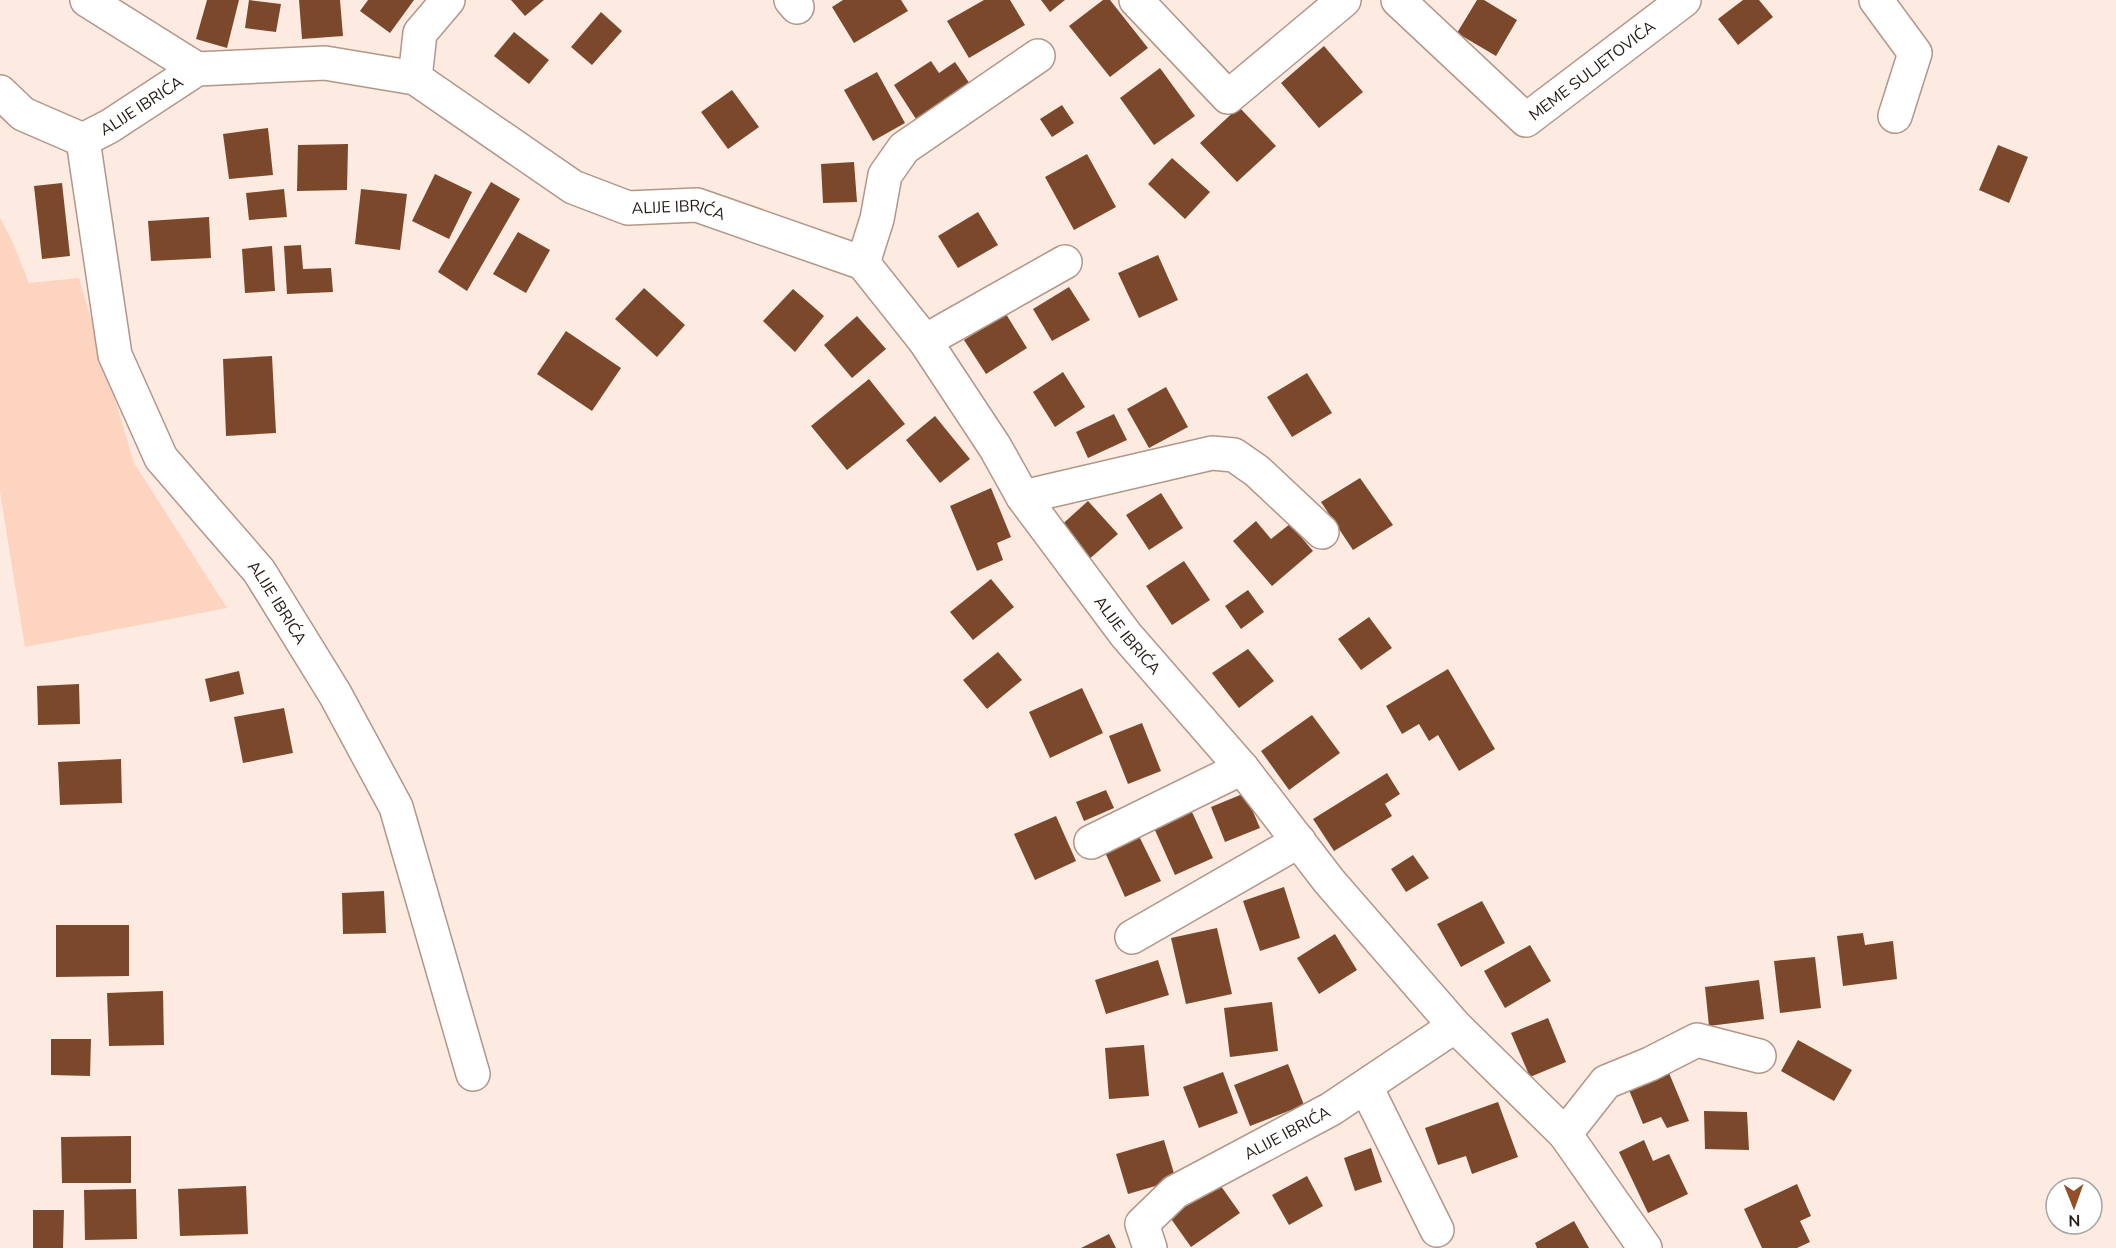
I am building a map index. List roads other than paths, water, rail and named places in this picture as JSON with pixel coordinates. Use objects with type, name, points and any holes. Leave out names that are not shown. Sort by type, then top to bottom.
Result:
[{"type":"street","name":"ALIJE IBRIĆA","points":[[87,0],[197,69]]},
{"type":"street","points":[[415,78],[420,33],[448,0]]},
{"type":"street","points":[[1136,0],[1228,97],[1344,0]]},
{"type":"street","name":"MEME SULJETOVIĆA","points":[[1398,0],[1527,120],[1684,0]]},
{"type":"street","points":[[1876,0],[1915,53],[1895,116]]},
{"type":"street","points":[[863,263],[877,219],[885,175],[904,148],[1038,56]]},
{"type":"street","name":"ALIJE IBRIĆA","points":[[83,141],[197,69],[326,63],[415,78],[573,187],[628,208],[697,205],[863,263],[925,341],[994,447],[1023,497],[1126,635],[1242,768],[1329,881],[1455,1026],[1565,1134],[1645,1248]]},
{"type":"street","name":"ALIJE IBRIĆA","points":[[0,92],[24,114],[83,141]]},
{"type":"street","name":"ALIJE IBRIĆA","points":[[83,141],[115,355],[161,458],[259,571],[334,694],[396,807],[473,1074]]},
{"type":"street","points":[[925,341],[1065,262]]},
{"type":"street","points":[[1023,497],[1212,453],[1234,455],[1257,471],[1322,532]]},
{"type":"street","points":[[1091,842],[1242,768]]},
{"type":"street","points":[[1132,937],[1299,841]]},
{"type":"street","name":"ALIJE IBRIĆA","points":[[1150,1248],[1142,1224],[1175,1192],[1330,1109],[1455,1026]]},
{"type":"street","points":[[1565,1134],[1606,1082],[1650,1064],[1697,1040],[1759,1056]]},
{"type":"street","points":[[1366,1086],[1437,1230]]}]
